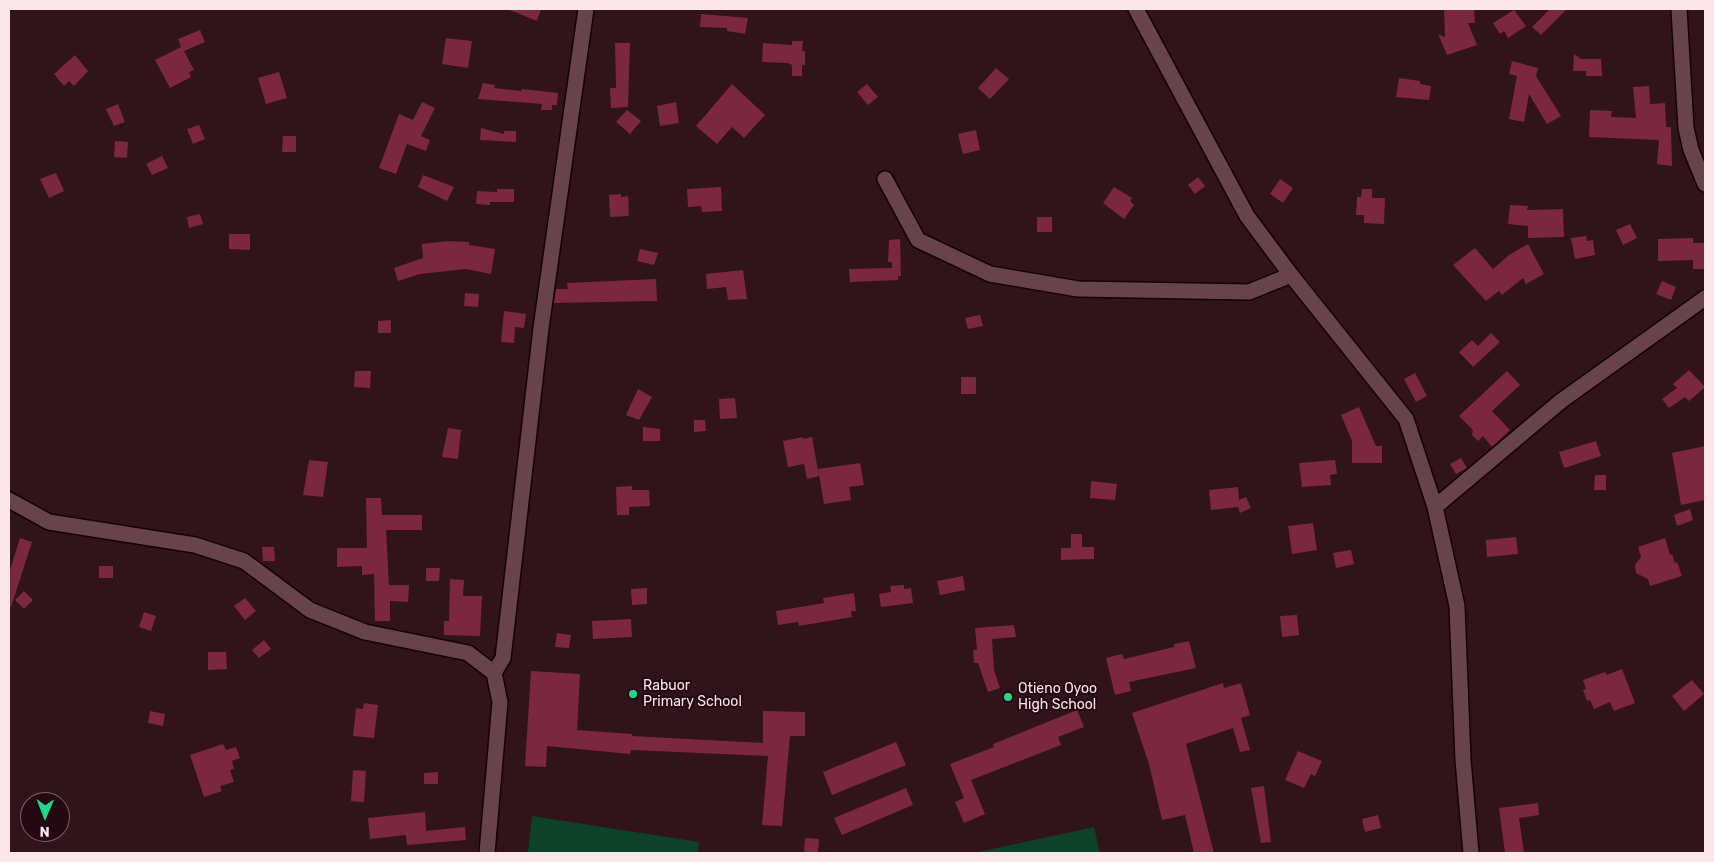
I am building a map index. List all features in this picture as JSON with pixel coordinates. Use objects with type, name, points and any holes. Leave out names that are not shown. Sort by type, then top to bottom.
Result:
[{"type":"street","points":[[494,672],[503,658],[541,328],[586,9]]},
{"type":"street","points":[[1136,9],[1247,216],[1291,275],[1406,419],[1435,507],[1457,606],[1463,760],[1471,853]]},
{"type":"street","points":[[1679,9],[1686,128],[1691,150],[1705,184]]},
{"type":"street","points":[[885,179],[918,240],[990,274],[1078,289],[1249,292],[1291,275]]},
{"type":"street","points":[[1435,507],[1561,401],[1705,298]]},
{"type":"street","points":[[9,500],[49,522],[195,545],[244,561],[310,610],[365,632],[468,653],[494,672],[500,702],[487,853]]},
{"type":"green space","points":[[532,816],[699,842],[698,853],[528,853]]},
{"type":"green space","points":[[1094,827],[1100,853],[974,853]]},
{"type":"building","points":[[507,9],[541,9],[537,21]]},
{"type":"building","points":[[1444,9],[1474,9],[1475,23],[1468,23],[1477,45],[1447,55],[1438,34],[1445,37]]},
{"type":"building","points":[[1550,9],[1567,9],[1541,35],[1532,27]]},
{"type":"building","points":[[1514,10],[1526,26],[1508,38],[1504,31],[1500,34],[1493,23]]},
{"type":"building","points":[[701,14],[748,18],[745,34],[727,31],[727,28],[700,27]]},
{"type":"building","points":[[200,30],[205,42],[184,51],[194,70],[189,72],[191,77],[170,88],[155,60],[181,47],[178,39]]},
{"type":"building","points":[[446,38],[472,41],[468,68],[442,64]]},
{"type":"building","points":[[792,41],[803,41],[802,51],[805,51],[805,65],[802,65],[802,76],[792,76],[792,65],[788,63],[762,62],[763,43],[792,45]]},
{"type":"building","points":[[615,43],[630,43],[628,107],[611,108],[610,88],[616,88]]},
{"type":"building","points":[[1574,54],[1581,59],[1601,59],[1602,76],[1586,76],[1586,71],[1573,71]]},
{"type":"building","points":[[75,55],[88,71],[74,86],[69,81],[64,86],[54,74]]},
{"type":"building","points":[[1512,61],[1538,68],[1536,76],[1561,116],[1547,124],[1529,94],[1524,122],[1509,119],[1517,76],[1509,74]]},
{"type":"building","points":[[996,68],[1009,79],[990,99],[978,88]]},
{"type":"building","points":[[279,72],[287,98],[266,104],[258,78]]},
{"type":"building","points":[[1399,78],[1420,81],[1420,84],[1431,86],[1429,100],[1396,97]]},
{"type":"building","points":[[483,83],[495,85],[494,88],[558,93],[557,105],[552,105],[552,110],[541,110],[542,104],[478,99]]},
{"type":"building","points":[[732,84],[765,115],[744,138],[732,127],[717,144],[696,126]]},
{"type":"building","points":[[867,84],[878,97],[868,105],[857,92]]},
{"type":"building","points":[[1649,86],[1650,104],[1665,103],[1666,127],[1671,127],[1672,166],[1657,164],[1659,140],[1589,137],[1590,110],[1612,111],[1611,117],[1636,118],[1633,87]]},
{"type":"building","points":[[422,102],[435,108],[421,136],[430,140],[426,151],[407,144],[396,174],[379,168],[399,114],[413,120]]},
{"type":"building","points":[[676,102],[679,123],[660,126],[657,106]]},
{"type":"building","points":[[118,104],[125,122],[114,126],[106,109]]},
{"type":"building","points":[[627,110],[641,121],[630,134],[616,122]]},
{"type":"building","points":[[199,125],[205,139],[193,144],[187,129]]},
{"type":"building","points":[[481,128],[504,134],[504,131],[516,131],[516,142],[480,140]]},
{"type":"building","points":[[976,130],[980,150],[963,154],[958,134]]},
{"type":"building","points":[[283,136],[296,136],[296,152],[282,152]]},
{"type":"building","points":[[115,141],[128,142],[127,158],[114,157]]},
{"type":"building","points":[[162,156],[168,168],[152,175],[146,164]]},
{"type":"building","points":[[56,173],[64,191],[49,198],[40,179]]},
{"type":"building","points":[[423,175],[454,187],[447,201],[418,187]]},
{"type":"building","points":[[1198,177],[1205,186],[1195,194],[1188,185]]},
{"type":"building","points":[[1280,179],[1293,188],[1283,203],[1270,194]]},
{"type":"building","points":[[721,187],[722,211],[702,212],[701,206],[688,207],[687,189]]},
{"type":"building","points":[[1114,187],[1132,198],[1130,201],[1134,205],[1124,219],[1103,203]]},
{"type":"building","points":[[497,189],[514,189],[514,202],[490,202],[490,205],[476,204],[477,191],[497,192]]},
{"type":"building","points":[[1362,189],[1372,189],[1372,198],[1385,198],[1384,224],[1364,223],[1364,215],[1356,215],[1357,197],[1361,197]]},
{"type":"building","points":[[621,194],[621,197],[628,196],[629,216],[610,217],[609,195]]},
{"type":"building","points":[[1510,205],[1528,206],[1527,210],[1563,209],[1564,237],[1528,238],[1528,226],[1508,224]]},
{"type":"building","points":[[200,214],[203,224],[189,228],[187,217]]},
{"type":"building","points":[[1037,217],[1052,217],[1052,232],[1037,232]]},
{"type":"building","points":[[1630,224],[1637,238],[1623,245],[1616,230]]},
{"type":"building","points":[[229,234],[250,234],[250,250],[229,249]]},
{"type":"building","points":[[1586,236],[1587,241],[1593,240],[1595,255],[1575,259],[1571,238]]},
{"type":"building","points":[[1693,238],[1693,243],[1705,243],[1705,269],[1693,269],[1693,260],[1658,261],[1658,239]]},
{"type":"building","points":[[900,239],[901,276],[898,276],[898,280],[850,282],[849,269],[892,268],[892,262],[888,262],[889,240]]},
{"type":"building","points":[[448,241],[469,242],[469,245],[495,249],[491,274],[466,269],[420,274],[398,281],[394,268],[423,258],[422,244]]},
{"type":"building","points":[[1528,244],[1544,274],[1526,284],[1523,278],[1502,295],[1499,291],[1486,301],[1453,265],[1475,248],[1493,269],[1509,255]]},
{"type":"building","points":[[640,249],[658,253],[654,265],[637,261]]},
{"type":"building","points":[[743,270],[747,299],[728,300],[726,287],[707,289],[706,274]]},
{"type":"building","points":[[656,279],[657,301],[554,303],[556,289],[568,289],[567,283]]},
{"type":"building","points":[[1662,281],[1676,287],[1671,300],[1656,294]]},
{"type":"building","points":[[465,293],[479,294],[478,307],[464,306]]},
{"type":"building","points":[[504,311],[526,314],[524,328],[515,327],[514,343],[501,342]]},
{"type":"building","points":[[980,315],[983,326],[968,329],[965,318]]},
{"type":"building","points":[[391,320],[391,333],[378,333],[378,321]]},
{"type":"building","points":[[1491,333],[1500,342],[1473,367],[1459,352],[1472,340],[1478,346]]},
{"type":"building","points":[[1689,370],[1705,387],[1689,401],[1685,397],[1669,408],[1662,399],[1677,388],[1673,384]]},
{"type":"building","points":[[355,371],[371,371],[370,388],[354,387]]},
{"type":"building","points":[[1507,371],[1520,385],[1492,411],[1510,430],[1492,447],[1483,436],[1478,441],[1472,435],[1473,430],[1459,416]]},
{"type":"building","points":[[1415,373],[1427,396],[1416,402],[1404,379]]},
{"type":"building","points":[[961,377],[976,377],[976,394],[961,394]]},
{"type":"building","points":[[638,389],[652,397],[639,420],[626,415]]},
{"type":"building","points":[[735,398],[737,418],[720,419],[719,399]]},
{"type":"building","points":[[1359,407],[1376,446],[1382,446],[1382,463],[1352,463],[1352,441],[1341,415]]},
{"type":"building","points":[[694,420],[705,420],[706,431],[694,432]]},
{"type":"building","points":[[643,427],[660,429],[660,441],[643,441]]},
{"type":"building","points":[[448,428],[461,430],[458,459],[442,457]]},
{"type":"building","points":[[803,437],[803,439],[812,437],[819,476],[807,479],[804,464],[788,467],[783,441]]},
{"type":"building","points":[[1596,441],[1601,456],[1564,468],[1559,452]]},
{"type":"building","points":[[1705,446],[1705,500],[1681,505],[1672,453]]},
{"type":"building","points":[[1461,458],[1467,468],[1456,474],[1450,464]]},
{"type":"building","points":[[309,460],[328,462],[323,497],[303,495]]},
{"type":"building","points":[[1335,460],[1337,474],[1330,475],[1331,485],[1302,487],[1299,463]]},
{"type":"building","points":[[860,463],[864,485],[849,487],[851,500],[824,504],[818,469]]},
{"type":"building","points":[[1595,475],[1606,475],[1606,490],[1594,490]]},
{"type":"building","points":[[1091,481],[1117,484],[1115,500],[1090,498]]},
{"type":"building","points":[[632,486],[632,490],[649,490],[650,506],[629,507],[629,515],[617,515],[616,487]]},
{"type":"building","points":[[1238,487],[1239,500],[1246,497],[1251,508],[1240,513],[1238,507],[1211,510],[1209,490]]},
{"type":"building","points":[[366,498],[381,498],[382,515],[422,515],[422,530],[386,530],[389,585],[409,585],[408,602],[390,601],[390,621],[375,621],[374,574],[362,575],[362,566],[337,567],[337,548],[367,548]]},
{"type":"building","points":[[1690,509],[1693,520],[1677,526],[1674,515]]},
{"type":"building","points":[[1313,523],[1317,550],[1292,554],[1288,526]]},
{"type":"building","points":[[1071,534],[1082,534],[1082,547],[1094,547],[1094,559],[1061,560],[1061,548],[1071,548]]},
{"type":"building","points":[[1516,537],[1518,554],[1487,557],[1486,540]]},
{"type":"building","points":[[20,538],[32,542],[11,607],[9,606],[9,573]]},
{"type":"building","points":[[1665,538],[1670,555],[1672,554],[1675,563],[1677,562],[1682,576],[1650,586],[1648,579],[1636,573],[1635,565],[1641,557],[1638,547]]},
{"type":"building","points":[[262,547],[274,547],[275,561],[263,561]]},
{"type":"building","points":[[1351,550],[1354,564],[1336,568],[1333,553]]},
{"type":"building","points":[[99,566],[113,566],[113,578],[99,578]]},
{"type":"building","points":[[426,568],[440,568],[439,581],[426,581]]},
{"type":"building","points":[[963,576],[965,590],[940,595],[937,581]]},
{"type":"building","points":[[450,579],[464,580],[463,596],[482,596],[480,636],[444,635],[444,621],[449,621]]},
{"type":"building","points":[[904,585],[904,589],[911,588],[913,603],[881,607],[879,594],[891,592],[890,586]]},
{"type":"building","points":[[647,588],[647,604],[632,605],[631,589]]},
{"type":"building","points":[[24,591],[33,600],[24,609],[15,600]]},
{"type":"building","points":[[854,593],[856,611],[851,611],[852,617],[799,626],[798,622],[778,625],[776,611],[824,603],[823,598]]},
{"type":"building","points":[[245,598],[256,611],[245,620],[234,606]]},
{"type":"building","points":[[144,612],[156,616],[151,631],[139,627]]},
{"type":"building","points":[[1297,615],[1299,635],[1282,637],[1280,616]]},
{"type":"building","points":[[631,619],[632,637],[593,639],[592,621]]},
{"type":"building","points":[[1014,625],[1016,637],[992,639],[994,670],[1000,688],[988,692],[978,663],[974,663],[973,650],[977,650],[975,628]]},
{"type":"building","points":[[557,633],[571,635],[569,648],[555,647]]},
{"type":"building","points":[[264,640],[271,649],[259,658],[252,650]]},
{"type":"building","points":[[1189,641],[1196,668],[1129,682],[1131,691],[1115,695],[1106,658],[1122,654],[1124,659],[1174,647],[1174,644]]},
{"type":"building","points":[[208,652],[226,652],[227,669],[208,670]]},
{"type":"building","points":[[1622,669],[1635,703],[1614,711],[1610,702],[1594,709],[1590,700],[1587,701],[1583,690],[1586,689],[1583,680],[1605,672],[1607,675]]},
{"type":"building","points":[[531,671],[580,674],[577,730],[632,734],[632,736],[763,743],[763,711],[805,712],[805,736],[790,736],[782,826],[762,825],[768,756],[631,750],[630,754],[547,746],[546,767],[525,766]]},
{"type":"building","points":[[1692,680],[1704,694],[1684,711],[1672,696]]},
{"type":"building","points":[[1223,683],[1224,688],[1241,683],[1250,715],[1241,718],[1250,750],[1240,752],[1233,728],[1186,744],[1214,853],[1194,853],[1185,815],[1162,820],[1149,764],[1132,713]]},
{"type":"building","points":[[364,703],[378,705],[374,738],[353,736],[356,708],[363,709]]},
{"type":"building","points":[[1077,710],[1084,727],[1058,737],[1061,745],[971,780],[985,814],[964,823],[955,802],[964,798],[950,764],[994,747],[993,744]]},
{"type":"building","points":[[150,711],[165,714],[163,726],[148,723]]},
{"type":"building","points":[[896,742],[906,765],[832,795],[823,772]]},
{"type":"building","points":[[223,744],[226,750],[236,747],[240,758],[232,761],[234,769],[230,770],[234,782],[220,786],[222,791],[204,797],[190,755]]},
{"type":"building","points":[[1298,751],[1322,761],[1315,776],[1311,774],[1304,788],[1285,780]]},
{"type":"building","points":[[353,770],[366,771],[364,802],[351,801]]},
{"type":"building","points":[[438,772],[438,784],[424,784],[424,773]]},
{"type":"building","points":[[1264,786],[1271,842],[1261,843],[1251,788]]},
{"type":"building","points":[[906,788],[913,805],[842,835],[834,818]]},
{"type":"building","points":[[1538,803],[1539,815],[1519,818],[1524,853],[1505,853],[1499,808]]},
{"type":"building","points":[[425,812],[426,831],[465,827],[466,840],[407,845],[406,835],[370,839],[368,818]]},
{"type":"building","points":[[1378,815],[1381,828],[1365,832],[1362,819]]},
{"type":"building","points":[[805,838],[819,839],[818,853],[804,853]]},
{"type":"place","name":"Rabuor Primary School","points":[[633,694]]},
{"type":"place","name":"Otieno Oyoo High School","points":[[1008,697]]}]
